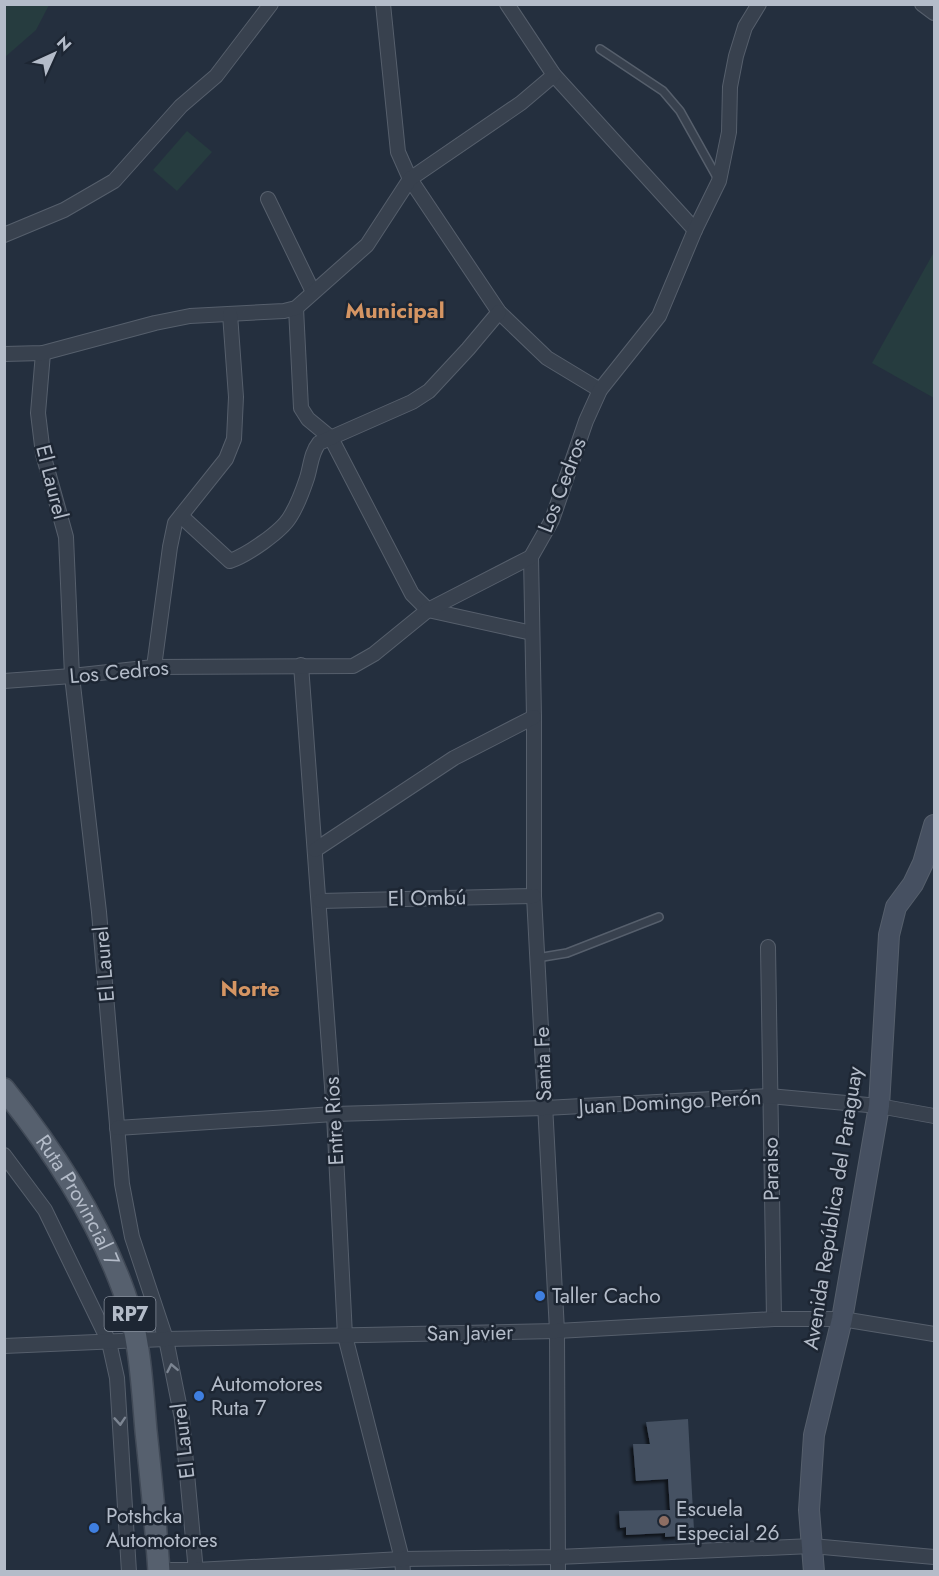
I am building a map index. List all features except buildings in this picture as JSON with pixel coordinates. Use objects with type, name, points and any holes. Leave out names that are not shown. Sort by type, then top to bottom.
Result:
[{"type":"main road","name":"Avenida República del Paraguay","points":[[814,1572],[809,1510],[814,1435],[842,1319],[879,1106],[889,935],[896,907],[913,884],[923,863],[934,825]]},
{"type":"main road","name":"Ruta Provincial 7","points":[[4,1089],[63,1169],[99,1233],[125,1294],[136,1340],[142,1380],[159,1571]]},
{"type":"street","points":[[4,236],[64,210],[114,181],[180,106],[216,76],[271,4]]},
{"type":"street","points":[[383,4],[398,152],[410,179],[499,312],[547,358],[600,390]]},
{"type":"street","points":[[507,4],[554,75],[695,230]]},
{"type":"street","name":"Los Cedros","points":[[4,681],[154,667],[352,666],[374,654],[428,610],[531,557],[552,520],[586,421],[600,390],[659,316],[695,230],[719,181],[729,132],[730,87],[736,56],[746,27],[759,4]]},
{"type":"street","points":[[922,4],[934,13]]},
{"type":"street","points":[[4,354],[43,353],[190,316],[284,311],[296,308],[367,245],[410,179],[521,103],[554,75]]},
{"type":"street","points":[[268,199],[313,292]]},
{"type":"street","points":[[296,308],[301,408],[308,419],[331,438],[412,594],[428,610],[531,633]]},
{"type":"street","points":[[181,516],[230,561],[242,557],[283,525],[290,516],[307,479],[313,450],[319,442],[412,402],[429,391],[499,312]]},
{"type":"street","points":[[154,667],[175,524],[226,459],[234,439],[236,397],[230,314]]},
{"type":"street","name":"El Laurel","points":[[43,353],[38,413],[43,454],[66,537],[72,676],[99,912],[122,1184],[132,1237],[166,1339],[182,1419],[196,1571]]},
{"type":"street","name":"Santa Fe","points":[[531,557],[534,896],[557,1331],[558,1572]]},
{"type":"street","name":"Entre Ríos","points":[[301,665],[334,1114],[345,1336],[402,1565]]},
{"type":"street","points":[[315,850],[454,758],[534,717]]},
{"type":"street","name":"El Ombú","points":[[320,901],[534,896]]},
{"type":"street","name":"Paraiso","points":[[768,947],[774,1319]]},
{"type":"street","name":"Juan Domingo Perón","points":[[117,1128],[334,1114],[545,1108],[769,1096],[879,1106],[934,1116]]},
{"type":"street","points":[[4,1155],[45,1209],[109,1342],[117,1378],[129,1572]]},
{"type":"street","name":"San Javier","points":[[4,1346],[166,1339],[557,1331],[774,1319],[842,1319],[934,1334]]},
{"type":"street","points":[[159,1571],[402,1565],[812,1546],[934,1557]]},
{"type":"lane","points":[[600,50],[663,92],[680,111],[719,181]]},
{"type":"lane","points":[[537,958],[567,953],[659,917]]},
{"type":"green space","points":[[5,4],[49,5],[36,30],[5,57]]},
{"type":"green space","points":[[187,131],[212,152],[177,191],[153,170]]},
{"type":"green space","points":[[934,252],[934,398],[872,363]]},
{"type":"place","name":"Taller Cacho","points":[[540,1296]]},
{"type":"place","name":"Automotores Ruta 7","points":[[199,1396]]},
{"type":"place","name":"Escuela Especial 26","points":[[664,1521]]},
{"type":"place","name":"Potshcka Automotores","points":[[94,1528]]},
{"type":"district","name":"Municipal","points":[[395,310]]},
{"type":"district","name":"Norte","points":[[250,988]]}]
